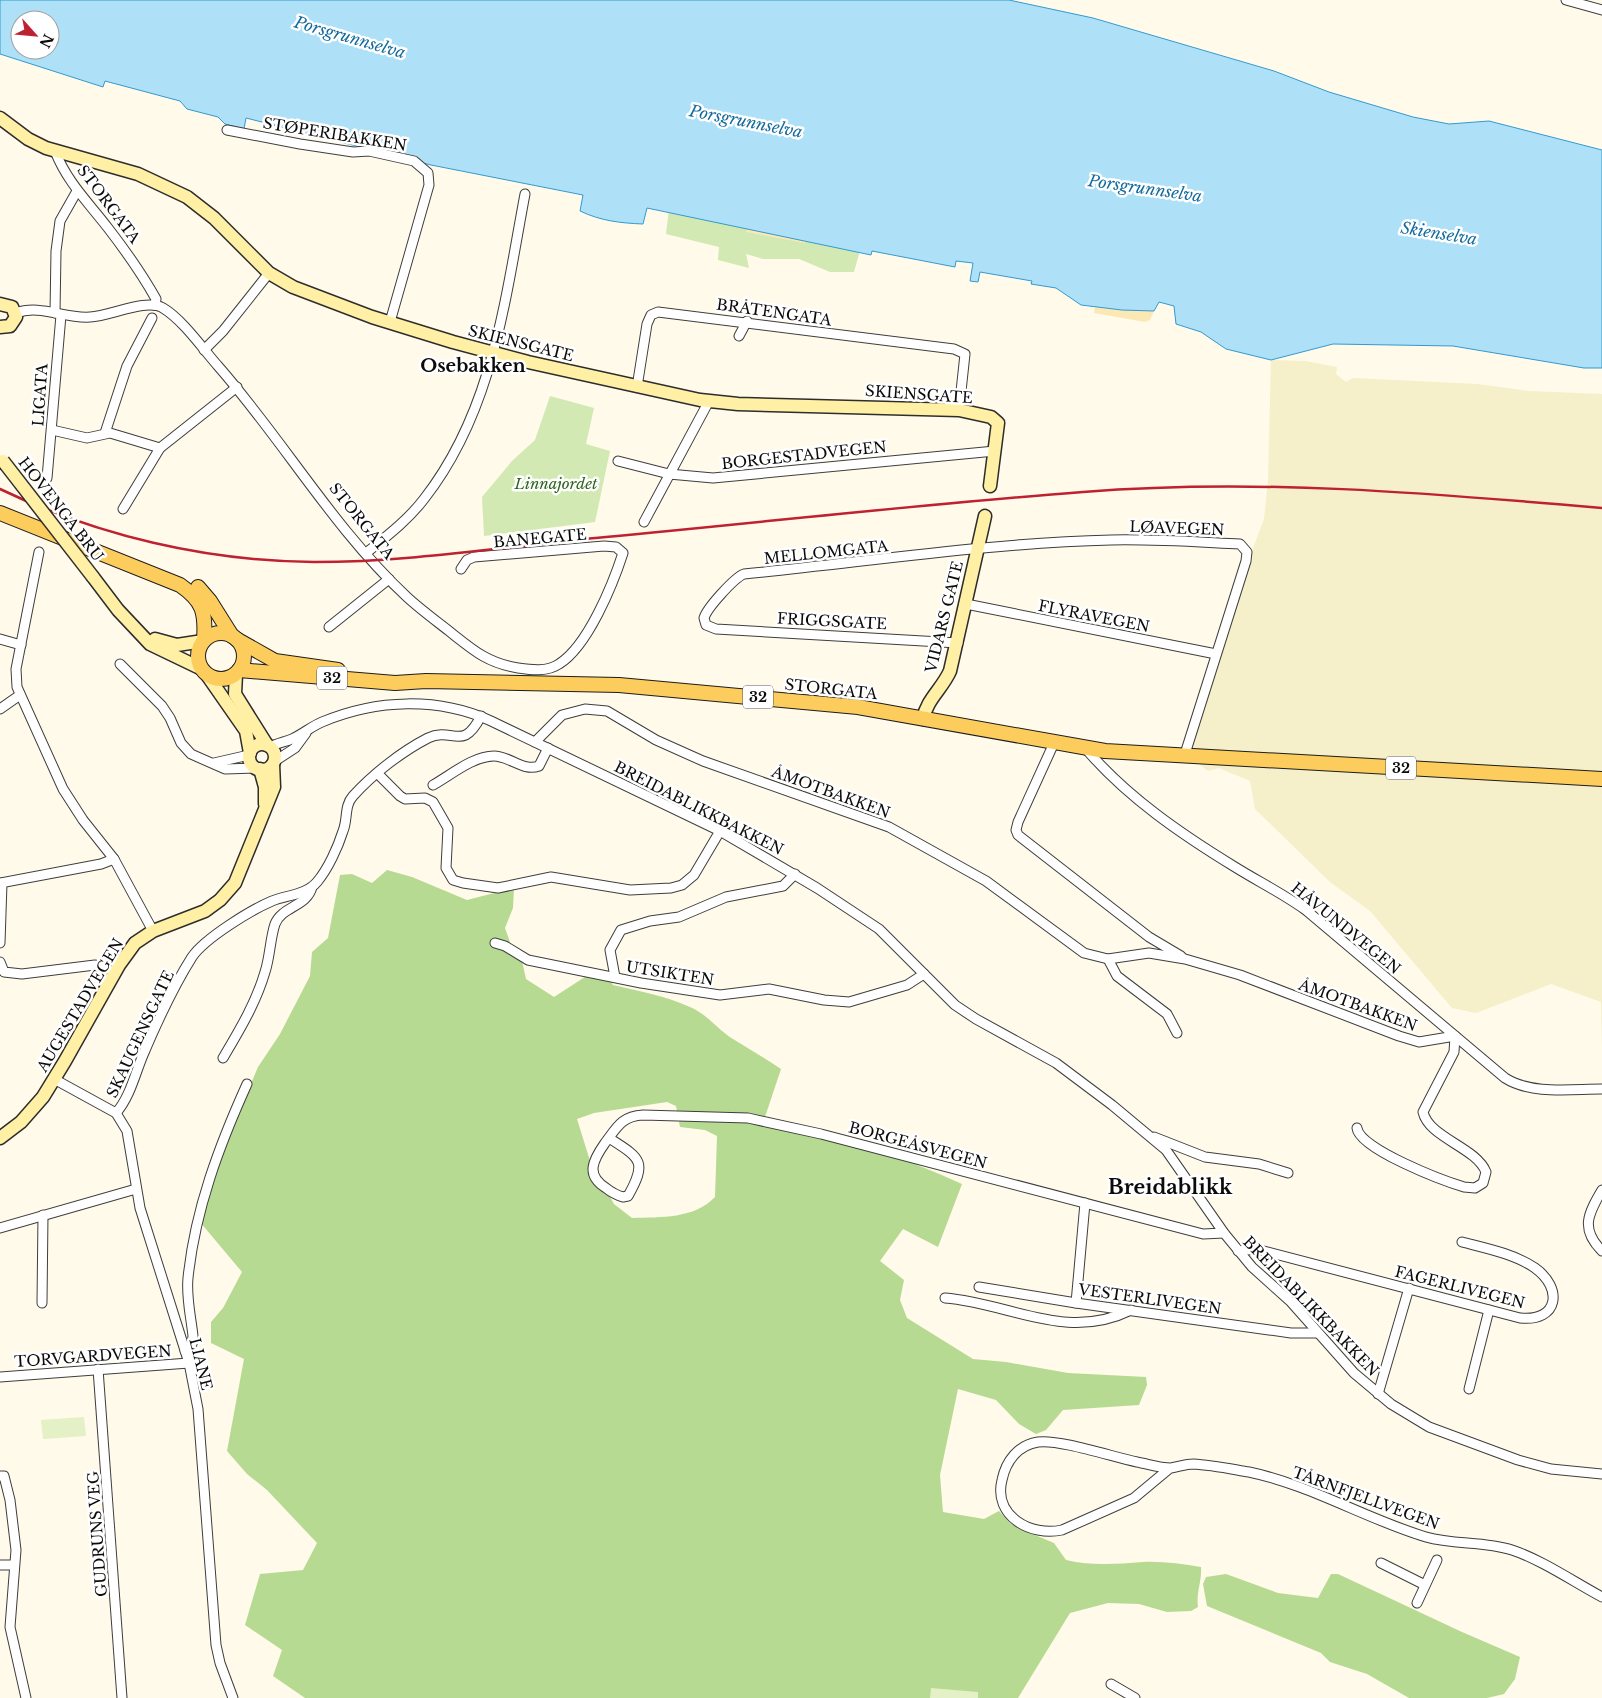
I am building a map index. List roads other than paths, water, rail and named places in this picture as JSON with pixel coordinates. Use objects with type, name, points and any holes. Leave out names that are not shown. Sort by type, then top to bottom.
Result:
[{"type":"main road","name":"32","points":[[0,513],[58,537],[109,555],[175,572],[188,579],[206,596],[244,653],[238,672],[222,679],[204,672],[198,654],[204,640],[202,608],[191,592],[170,579],[128,565],[109,555]]},
{"type":"main road","points":[[204,640],[221,632],[234,637]]},
{"type":"main road","name":"STORGATA","points":[[234,637],[267,657],[284,663],[426,681]]},
{"type":"main road","name":"STORGATA","points":[[238,672],[395,683],[426,681],[627,685],[858,707],[1086,749],[1200,758],[1602,779]]},
{"type":"street","points":[[1566,0],[1588,3],[1602,10]]},
{"type":"street","points":[[0,118],[28,140],[55,151]]},
{"type":"street","name":"STØPERIBAKKEN","points":[[228,130],[309,145],[378,153],[414,161],[428,172],[429,186],[390,322]]},
{"type":"street","name":"STORGATA","points":[[55,151],[63,171],[77,191],[103,221],[156,298],[156,305],[163,308],[183,326],[237,387],[366,553],[389,579],[422,610],[486,660],[501,665],[538,670],[552,668],[560,664]]},
{"type":"street","name":"SKIENSGATE","points":[[55,151],[138,174],[187,197],[214,218],[269,274],[322,300],[390,322],[493,354],[636,387],[709,401],[959,410],[995,419],[998,423],[995,450]]},
{"type":"street","name":"LIGATA","points":[[47,478],[52,430],[58,314],[56,251],[60,221],[77,191]]},
{"type":"street","points":[[366,553],[409,516],[424,499],[450,462],[474,412],[488,376],[525,194]]},
{"type":"street","points":[[204,350],[223,331],[269,274]]},
{"type":"street","points":[[0,304],[9,305],[16,313],[15,320],[10,326],[0,327]]},
{"type":"street","points":[[16,313],[33,310],[58,314],[99,316],[143,305],[156,305]]},
{"type":"street","name":"BRÅTENGATA","points":[[636,387],[651,316],[658,312],[954,349],[965,354],[959,410]]},
{"type":"street","points":[[105,433],[127,366],[152,318]]},
{"type":"street","points":[[739,336],[747,322]]},
{"type":"street","points":[[124,509],[160,448],[237,387]]},
{"type":"street","points":[[644,522],[709,401]]},
{"type":"street","points":[[52,430],[87,438],[105,433],[117,434],[160,448]]},
{"type":"street","points":[[990,486],[995,450]]},
{"type":"street","name":"BORGESTADVEGEN","points":[[618,461],[669,474],[697,478],[733,478],[995,450]]},
{"type":"street","name":"HOVENGA BRU","points":[[2,458],[118,610],[140,631],[150,644],[204,672]]},
{"type":"street","name":"VIDARS GATE","points":[[923,719],[930,699],[944,685],[958,643],[985,516]]},
{"type":"street","name":"LØAVEGEN","points":[[978,548],[1111,540],[1240,544],[1247,552],[1246,561],[1184,757]]},
{"type":"street","name":"BANEGATE","points":[[462,569],[467,560],[474,557],[604,546],[616,547],[623,553],[595,618],[570,655],[560,664]]},
{"type":"street","name":"MELLOMGATA","points":[[706,625],[705,614],[734,581],[744,574],[978,548]]},
{"type":"street","points":[[39,552],[15,678],[20,694],[71,803],[114,859],[153,931]]},
{"type":"street","points":[[329,627],[389,579]]},
{"type":"street","name":"FLYRAVEGEN","points":[[966,604],[1216,654]]},
{"type":"street","name":"FRIGGSGATE","points":[[706,625],[716,629],[958,643]]},
{"type":"street","points":[[140,631],[171,644],[184,645],[204,640]]},
{"type":"street","points":[[0,640],[20,645]]},
{"type":"street","points":[[120,664],[162,706],[184,749],[226,770],[268,768],[274,762],[275,753],[235,694],[238,672]]},
{"type":"street","points":[[204,672],[246,731],[250,761],[258,769]]},
{"type":"street","points":[[0,708],[20,694]]},
{"type":"street","name":"BREIDABLIKKBAKKEN","points":[[269,746],[308,730],[324,721],[346,714],[404,704],[437,704],[462,709],[481,716],[720,831],[795,874],[864,918],[896,944],[955,1005],[976,1019],[1056,1063],[1151,1136],[1177,1164],[1224,1233],[1252,1267],[1291,1302],[1354,1373],[1378,1394],[1412,1419],[1518,1460],[1561,1470],[1602,1474]]},
{"type":"street","name":"ÅMOTBAKKEN","points":[[534,742],[562,715],[585,709],[607,711],[656,740],[703,760],[882,824],[986,880],[1072,946],[1084,953],[1108,959],[1149,953],[1185,959],[1240,975],[1398,1036],[1419,1042],[1455,1036]]},
{"type":"street","points":[[223,1058],[240,1030],[265,974],[275,924],[281,914],[308,896],[312,887],[325,870],[344,830],[349,800],[378,774],[430,737],[443,734],[458,738],[467,735],[481,716]]},
{"type":"street","name":"BREIDABLIKKBAKKEN","points":[[274,762],[295,748],[308,730]]},
{"type":"street","points":[[1054,743],[1018,822],[1016,830],[1018,835],[1149,937],[1185,959]]},
{"type":"street","points":[[214,764],[250,754],[256,746],[269,746]]},
{"type":"street","points":[[433,785],[474,761],[493,756],[535,768],[539,766],[548,748]]},
{"type":"street","name":"HÅVUNDVEGEN","points":[[1086,749],[1109,776],[1133,797],[1217,856],[1298,905],[1498,1073],[1518,1085],[1549,1089],[1602,1089]]},
{"type":"street","name":"AUGESTADVEGEN","points":[[0,1138],[33,1109],[54,1079],[127,953],[135,943],[153,931],[205,911],[228,892],[240,874],[274,787],[274,762]]},
{"type":"street","name":"AUGESTADVEGEN","points":[[258,769],[266,786],[265,812]]},
{"type":"street","points":[[378,774],[405,799],[425,798],[433,802],[448,828],[446,868],[453,880],[462,883],[498,888],[551,877],[630,890],[671,888],[682,885],[694,875],[720,831]]},
{"type":"street","points":[[0,943],[1,883],[101,864],[114,859]]},
{"type":"street","name":"UTSIKTEN","points":[[614,977],[610,950],[621,930],[650,921],[679,918],[726,897],[783,886],[795,874]]},
{"type":"street","name":"SKAUGENSGATE","points":[[116,1113],[128,1094],[156,1025],[199,947],[273,901],[312,887]]},
{"type":"street","name":"UTSIKTEN","points":[[495,943],[505,946],[528,960],[708,994],[769,989],[824,1000],[850,1002],[907,985],[924,974]]},
{"type":"street","points":[[1108,959],[1116,976],[1167,1014],[1177,1033]]},
{"type":"street","points":[[0,962],[4,972],[22,974],[94,965]]},
{"type":"street","points":[[1357,1128],[1362,1138],[1399,1162],[1464,1187],[1475,1188],[1483,1183],[1486,1172],[1479,1161],[1437,1130],[1424,1117],[1423,1112],[1454,1052],[1455,1036]]},
{"type":"street","points":[[54,1079],[116,1113]]},
{"type":"street","points":[[185,1351],[192,1344],[193,1336],[188,1279],[203,1201],[221,1146],[247,1084]]},
{"type":"street","name":"LIANE","points":[[116,1113],[127,1131],[136,1189],[148,1238],[189,1362],[198,1409],[216,1645],[220,1663],[233,1698]]},
{"type":"street","name":"BORGEÅSVEGEN","points":[[609,1138],[632,1153],[639,1166],[639,1177],[628,1196],[618,1196],[594,1178],[592,1171],[596,1156],[609,1138],[624,1120],[632,1116],[748,1118],[821,1134],[1203,1234],[1224,1233]]},
{"type":"street","points":[[1151,1136],[1205,1157],[1259,1164],[1288,1173]]},
{"type":"street","points":[[0,1228],[136,1189]]},
{"type":"street","points":[[1602,1190],[1592,1209],[1588,1234],[1602,1251]]},
{"type":"street","points":[[1076,1303],[1085,1203]]},
{"type":"street","points":[[42,1303],[43,1215]]},
{"type":"street","name":"FAGERLIVEGEN","points":[[1238,1250],[1256,1249],[1520,1318],[1541,1317],[1552,1306],[1551,1288],[1536,1268],[1522,1261],[1462,1242]]},
{"type":"street","name":"VESTERLIVEGEN","points":[[979,1287],[1076,1303],[1292,1333],[1318,1333]]},
{"type":"street","points":[[1378,1394],[1409,1288]]},
{"type":"street","points":[[945,1298],[980,1302],[1034,1319],[1069,1324],[1120,1316],[1131,1310]]},
{"type":"street","points":[[1469,1389],[1489,1310]]},
{"type":"street","name":"TORVGARDVEGEN","points":[[0,1377],[189,1362]]},
{"type":"street","name":"GUDRUNS VEG","points":[[98,1369],[122,1698]]},
{"type":"street","name":"TÅRNFJELLVEGEN","points":[[1170,1468],[1134,1498],[1062,1530],[1050,1533],[1022,1526],[1013,1518],[1001,1498],[1001,1482],[1010,1459],[1017,1450],[1038,1442],[1068,1445],[1101,1454],[1170,1468],[1190,1464],[1204,1465],[1251,1473],[1309,1490],[1426,1537],[1511,1550],[1602,1597]]},
{"type":"street","points":[[2,1476],[15,1528],[10,1627],[26,1698]]},
{"type":"street","points":[[1417,1603],[1437,1560]]},
{"type":"street","points":[[1381,1563],[1425,1585]]},
{"type":"street","points":[[0,1565],[14,1565]]},
{"type":"street","points":[[1111,1684],[1135,1698]]},
{"type":"water","points":[[0,0],[1009,0],[1093,18],[1274,71],[1329,92],[1413,117],[1449,124],[1489,121],[1602,150],[1602,368],[1584,368],[1453,346],[1333,344],[1271,360],[1226,349],[1201,332],[1176,324],[1174,306],[1159,302],[1154,311],[1122,310],[1081,305],[1056,288],[1031,284],[1032,281],[980,272],[978,282],[970,281],[973,263],[956,261],[955,267],[872,251],[871,255],[647,208],[643,224],[603,219],[580,211],[583,195],[431,165],[246,118],[244,129],[225,124],[218,117],[187,109],[180,101],[105,81],[103,87],[19,60],[60,60],[60,10],[10,10],[10,57],[0,54]]},
{"type":"railway","points":[[0,489],[37,506],[75,520],[153,543],[233,557],[314,562],[423,556],[904,508],[1148,488],[1213,486],[1342,489],[1602,508]]},
{"type":"district","name":"Osebakken","points":[[473,366]]},
{"type":"district","name":"Breidablikk","points":[[1170,1187]]},
{"type":"water label","name":"Porsgrunnselva","points":[[350,37]]},
{"type":"water label","name":"Porsgrunnselva","points":[[746,121]]},
{"type":"water label","name":"Porsgrunnselva","points":[[1145,188]]},
{"type":"water label","name":"Skienselva","points":[[1439,233]]},
{"type":"park label","name":"Linnajordet","points":[[556,483]]}]
